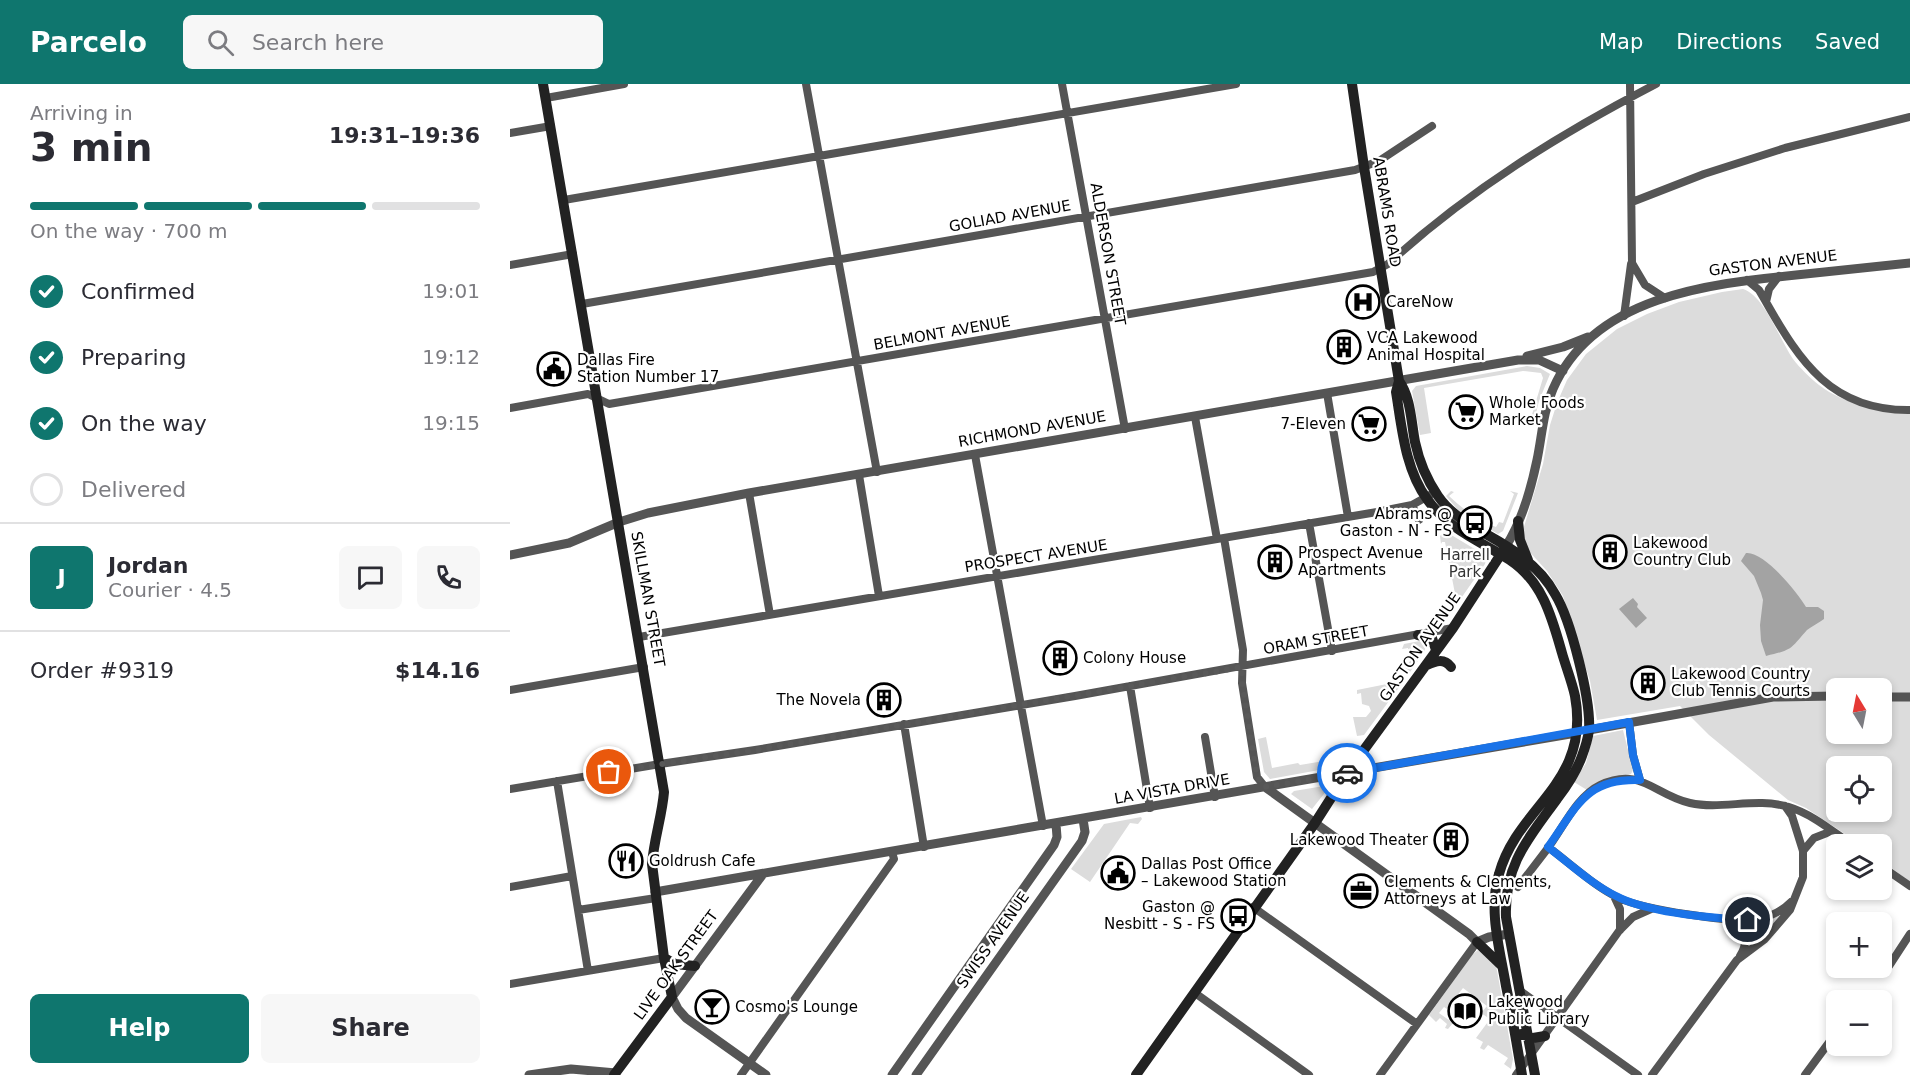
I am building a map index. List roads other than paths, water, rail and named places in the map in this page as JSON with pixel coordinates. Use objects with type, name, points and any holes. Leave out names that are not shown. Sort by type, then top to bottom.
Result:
[{"type":"main road","name":"SKILLMAN STREET","points":[[543,84],[664,792],[663,811],[653,849],[652,864],[664,958],[672,997]]},
{"type":"main road","name":"ABRAMS ROAD","points":[[1352,84],[1399,381],[1396,392],[1408,460],[1452,526],[1529,563],[1545,578],[1555,593],[1570,634],[1584,685],[1589,730],[1582,757],[1572,779],[1515,859],[1507,888],[1503,967],[1519,1073]]},
{"type":"main road","points":[[1518,521],[1520,540],[1529,563]]},
{"type":"main road","name":"ABRAMS ROAD","points":[[1503,550],[1536,585],[1547,604],[1574,691],[1577,711],[1576,733],[1569,761],[1557,784],[1509,849],[1499,874],[1496,890],[1495,910],[1519,990],[1534,1075]]},
{"type":"main road","name":"GASTON AVENUE","points":[[1136,1075],[1315,823],[1347,773],[1453,628],[1503,550]]},
{"type":"main road","points":[[1558,637],[1570,634]]},
{"type":"main road","points":[[1418,635],[1432,638],[1436,650]]},
{"type":"main road","points":[[1427,665],[1440,661],[1451,667]]},
{"type":"main road","points":[[1506,912],[1501,904],[1501,895],[1510,855],[1509,849]]},
{"type":"main road","points":[[1477,942],[1503,967]]},
{"type":"main road","points":[[664,958],[675,964],[695,966]]},
{"type":"main road","name":"LIVE OAK STREET","points":[[615,1074],[672,997]]},
{"type":"main road","points":[[1514,1029],[1528,1036],[1545,1036]]},
{"type":"street","points":[[546,98],[624,84]]},
{"type":"street","points":[[806,84],[877,471]]},
{"type":"street","name":"ALDERSON STREET","points":[[1062,84],[1125,429]]},
{"type":"street","points":[[564,200],[1236,84]]},
{"type":"street","points":[[1624,316],[1632,263],[1630,84]]},
{"type":"street","points":[[1380,269],[1474,193],[1505,171],[1557,138],[1656,84]]},
{"type":"street","points":[[1632,202],[1704,174],[1785,148],[1910,117]]},
{"type":"street","points":[[510,133],[551,126]]},
{"type":"street","name":"GOLIAD AVENUE","points":[[582,304],[1355,170],[1379,161],[1432,126]]},
{"type":"street","points":[[510,265],[573,254]]},
{"type":"street","points":[[1632,263],[1644,285],[1665,298]]},
{"type":"street","name":"GASTON AVENUE","points":[[1503,550],[1530,490],[1538,459],[1544,416],[1553,388],[1577,352],[1598,332],[1624,316],[1665,298],[1708,285],[1910,263]]},
{"type":"street","name":"BELMONT AVENUE","points":[[510,408],[588,394],[609,404],[1326,281],[1380,269]]},
{"type":"street","points":[[1766,302],[1769,289],[1779,276]]},
{"type":"street","points":[[1747,280],[1759,290],[1798,356],[1826,384],[1863,403],[1890,409],[1910,410]]},
{"type":"street","points":[[1518,360],[1530,354],[1573,344],[1598,332]]},
{"type":"street","name":"RICHMOND AVENUE","points":[[510,555],[568,543],[619,522],[669,508],[749,493],[1518,360],[1539,360],[1563,371]]},
{"type":"street","points":[[1327,393],[1348,517]]},
{"type":"street","points":[[1195,417],[1242,645],[1242,682],[1257,777],[1265,787],[1467,932],[1477,942]]},
{"type":"street","points":[[975,454],[1043,826]]},
{"type":"street","points":[[859,475],[879,596]]},
{"type":"street","points":[[749,493],[770,615]]},
{"type":"street","name":"PROSPECT AVENUE","points":[[639,637],[1310,524],[1412,505],[1430,495]]},
{"type":"street","points":[[1412,505],[1419,520]]},
{"type":"street","points":[[1310,524],[1332,651]]},
{"type":"street","name":"ORAM STREET","points":[[510,789],[1021,705],[1453,628]]},
{"type":"street","points":[[510,690],[644,667]]},
{"type":"street","points":[[1130,686],[1150,808]]},
{"type":"street","name":"LA VISTA DRIVE","points":[[578,910],[733,879],[1150,808],[1629,722],[1773,698],[1826,696]]},
{"type":"street","points":[[1892,697],[1910,697]]},
{"type":"street","points":[[1629,722],[1633,755],[1640,780]]},
{"type":"street","points":[[904,724],[924,847]]},
{"type":"street","points":[[1205,737],[1215,796]]},
{"type":"street","points":[[1518,887],[1581,801],[1592,791],[1614,780],[1640,780],[1672,797],[1697,804],[1757,802],[1785,806],[1805,814],[1836,834]]},
{"type":"street","points":[[556,781],[588,971]]},
{"type":"street","points":[[1737,960],[1776,928],[1790,910],[1803,877],[1803,850],[1792,816],[1785,806]]},
{"type":"street","name":"SWISS AVENUE","points":[[916,1075],[1082,841],[1085,832],[1083,819]]},
{"type":"street","name":"SWISS AVENUE","points":[[892,1075],[1054,845],[1058,837],[1056,824]]},
{"type":"street","points":[[1803,850],[1814,838],[1832,831]]},
{"type":"street","points":[[1548,847],[1613,895],[1633,904],[1736,920],[1770,916],[1786,908],[1796,897]]},
{"type":"street","points":[[741,1075],[894,859],[892,852]]},
{"type":"street","name":"LIVE OAK STREET","points":[[672,997],[763,874]]},
{"type":"street","points":[[1892,874],[1910,886]]},
{"type":"street","points":[[510,888],[572,876]]},
{"type":"street","points":[[733,879],[743,886],[741,902]]},
{"type":"street","points":[[1613,895],[1620,909],[1619,931]]},
{"type":"street","points":[[1254,907],[1417,1024]]},
{"type":"street","points":[[1519,1073],[1619,931],[1633,917],[1653,908]]},
{"type":"street","points":[[1652,1075],[1737,960],[1746,943],[1743,929],[1736,920]]},
{"type":"street","points":[[1380,1075],[1477,942],[1503,934]]},
{"type":"street","points":[[1892,961],[1910,934]]},
{"type":"street","points":[[510,984],[664,958]]},
{"type":"street","points":[[963,976],[978,987]]},
{"type":"street","points":[[1519,990],[1638,1075]]},
{"type":"street","points":[[1195,993],[1309,1075]]},
{"type":"street","name":"SKILLMAN STREET","points":[[672,997],[678,1009],[686,1017],[766,1075]]},
{"type":"street","points":[[1805,1075],[1826,1047]]},
{"type":"street","points":[[529,1075],[571,1069],[615,1074]]},
{"type":"street","points":[[550,1071],[564,1075]]},
{"type":"place","name":"CareNow","points":[[1363,302]]},
{"type":"place","name":"VCA Lakewood Animal Hospital","points":[[1344,347]]},
{"type":"place","name":"Dallas Fire Station Number 17","points":[[554,369]]},
{"type":"place","name":"Whole Foods Market","points":[[1466,412]]},
{"type":"place","name":"7-Eleven","points":[[1369,424]]},
{"type":"place","name":"Abrams @ Gaston - N - FS","points":[[1475,523]]},
{"type":"place","name":"Lakewood Country Club","points":[[1610,552]]},
{"type":"place","name":"Prospect Avenue Apartments","points":[[1275,562]]},
{"type":"place","name":"Colony House","points":[[1060,658]]},
{"type":"place","name":"Lakewood Country Club Tennis Courts","points":[[1648,683]]},
{"type":"place","name":"The Novela","points":[[884,700]]},
{"type":"place","name":"Lakewood Theater","points":[[1451,840]]},
{"type":"place","name":"Goldrush Cafe","points":[[626,861]]},
{"type":"place","name":"Dallas Post Office – Lakewood Station","points":[[1118,873]]},
{"type":"place","name":"Clements & Clements, Attorneys at Law","points":[[1361,891]]},
{"type":"place","name":"Gaston @ Nesbitt - S - FS","points":[[1238,916]]},
{"type":"place","name":"Cosmo's Lounge","points":[[712,1007]]},
{"type":"place","name":"Lakewood Public Library","points":[[1465,1011]]},
{"type":"park label","name":"Harrell Park","points":[[1465,564]]}]
